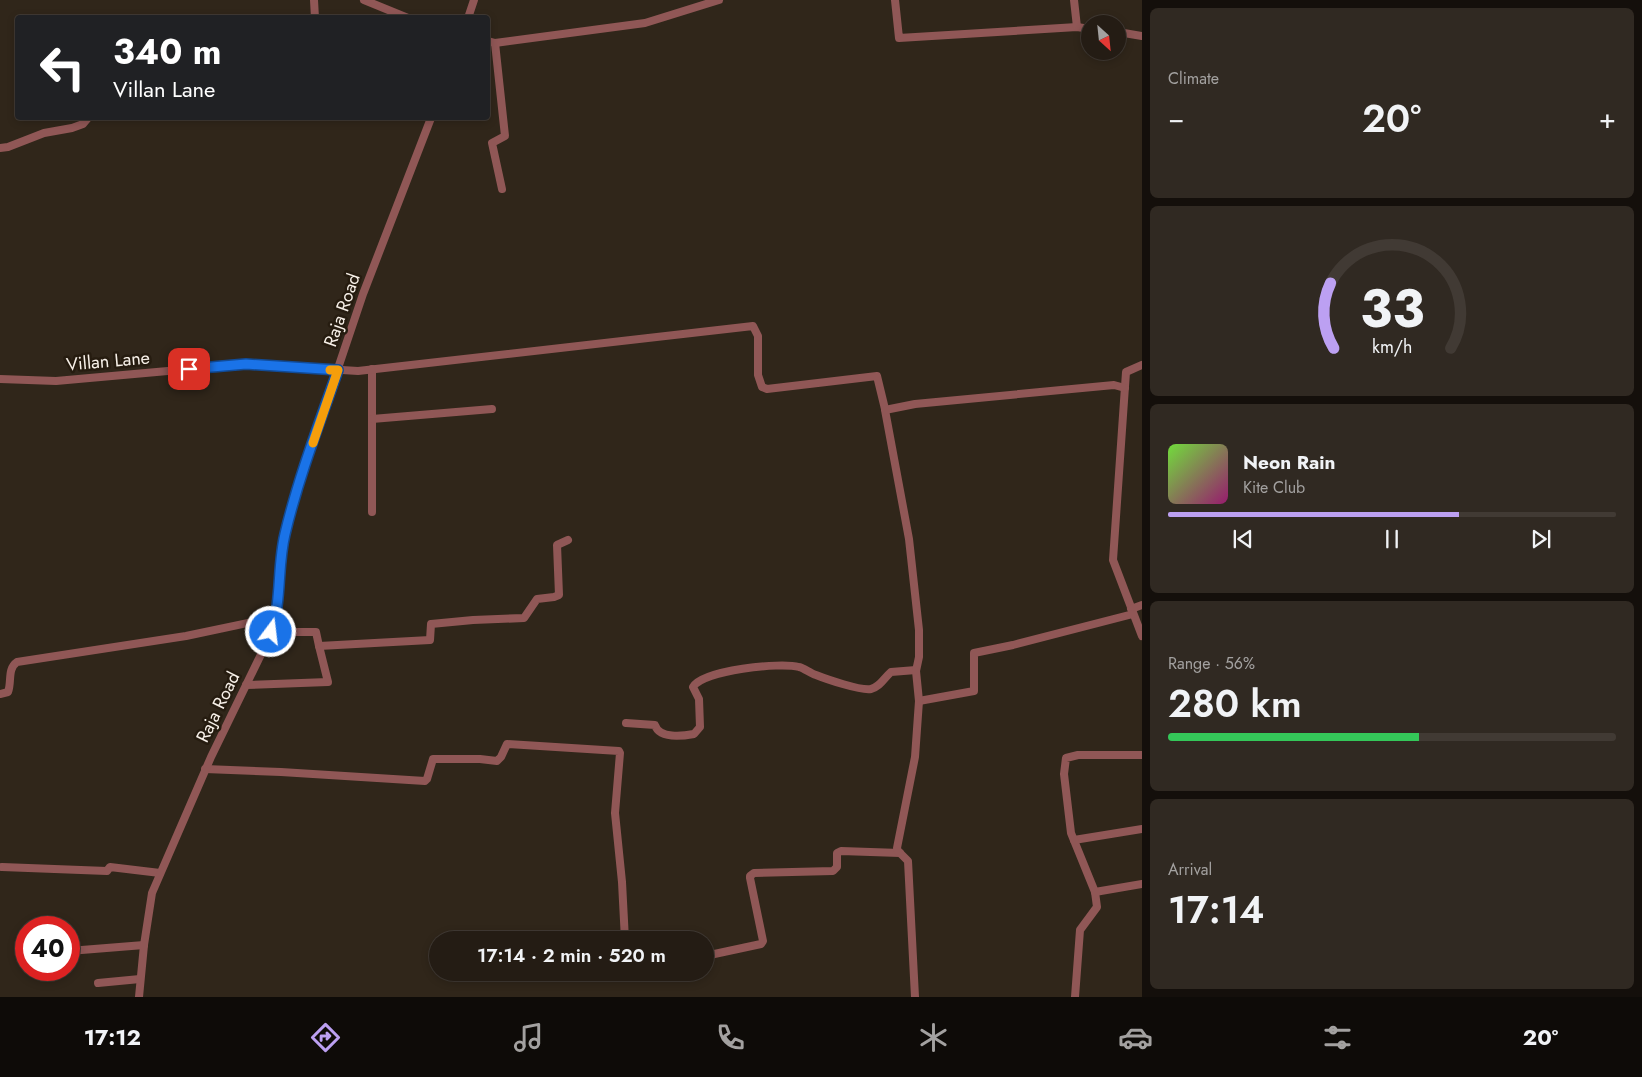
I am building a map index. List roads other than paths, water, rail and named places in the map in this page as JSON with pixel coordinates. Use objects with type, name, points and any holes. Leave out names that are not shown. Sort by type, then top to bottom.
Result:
[{"type":"street","points":[[314,0],[315,15]]},
{"type":"street","points":[[364,0],[401,15]]},
{"type":"street","points":[[469,15],[474,0]]},
{"type":"street","points":[[502,190],[492,143],[504,136],[491,42],[644,23],[719,0]]},
{"type":"street","points":[[895,0],[899,38],[1081,28]]},
{"type":"street","points":[[1074,0],[1077,27]]},
{"type":"street","points":[[1126,33],[1142,36]]},
{"type":"street","points":[[0,148],[8,147],[44,133],[72,128],[83,124],[86,120]]},
{"type":"street","name":"Raja Road","points":[[139,997],[152,893],[206,769],[271,632],[276,617],[284,536],[306,463],[363,294],[429,120]]},
{"type":"street","name":"Villan Lane","points":[[0,379],[56,381],[246,364],[338,370],[372,369],[753,326],[758,336],[758,375],[762,387],[767,389],[878,376],[885,410]]},
{"type":"street","points":[[1142,365],[1126,372],[1113,560],[1142,636]]},
{"type":"street","points":[[372,369],[372,512]]},
{"type":"street","points":[[915,997],[908,861],[898,848],[915,757],[916,716],[919,701],[916,670],[919,657],[919,630],[908,530],[885,410],[915,404],[1114,385],[1125,388]]},
{"type":"street","points":[[372,419],[492,409]]},
{"type":"street","points":[[319,646],[430,640],[431,624],[524,618],[537,599],[554,597],[559,594],[558,546],[568,540]]},
{"type":"street","points":[[919,701],[974,691],[974,653],[1071,631],[1132,611],[1142,605]]},
{"type":"street","points":[[0,694],[8,692],[10,689],[11,669],[17,662],[186,636],[276,617]]},
{"type":"street","points":[[246,685],[328,682],[316,632],[271,632]]},
{"type":"street","points":[[626,723],[655,724],[656,729],[661,733],[670,735],[694,734],[700,727],[699,699],[693,687],[696,682],[721,672],[778,664],[798,667],[823,678],[862,690],[872,689],[880,684],[890,672],[916,670]]},
{"type":"street","points":[[206,769],[425,781],[433,759],[480,759],[497,762],[507,744],[619,751],[615,813],[625,931]]},
{"type":"street","points":[[1075,997],[1080,930],[1097,907],[1095,892],[1071,833],[1064,774],[1066,758],[1078,755],[1142,755]]},
{"type":"street","points":[[1074,840],[1142,829]]},
{"type":"street","points":[[714,954],[761,944],[763,941],[750,878],[754,873],[833,871],[837,867],[838,853],[841,850],[900,853]]},
{"type":"street","points":[[2,867],[107,871],[110,867],[160,873]]},
{"type":"street","points":[[1095,892],[1142,884]]},
{"type":"street","points":[[80,950],[144,945]]},
{"type":"street","points":[[98,983],[140,979]]}]
